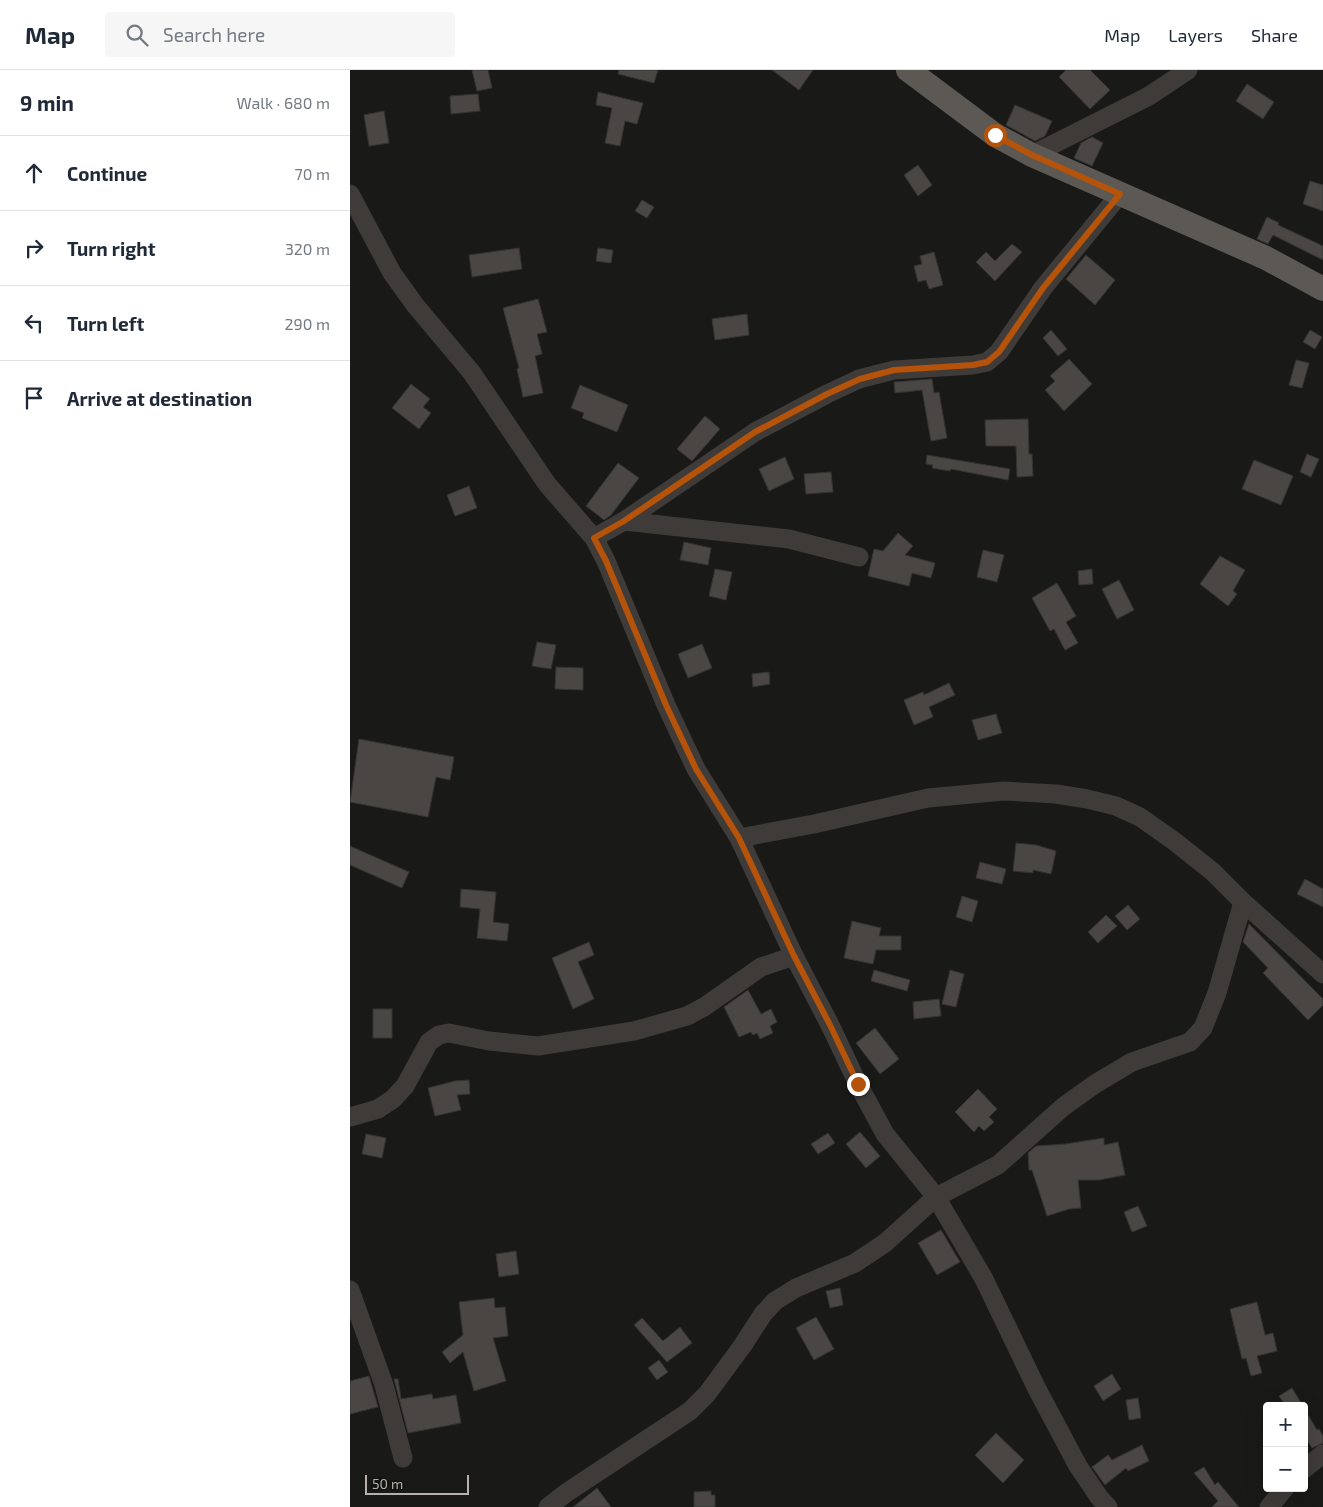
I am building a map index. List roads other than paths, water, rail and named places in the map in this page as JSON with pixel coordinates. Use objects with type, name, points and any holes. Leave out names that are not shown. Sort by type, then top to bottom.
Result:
[{"type":"main road","points":[[908,70],[995,135],[1032,155],[1266,258],[1323,289]]},
{"type":"street","points":[[1032,155],[1149,96],[1188,70]]},
{"type":"street","points":[[350,194],[392,273],[415,305],[472,373],[547,484],[594,538],[606,561],[666,705],[696,769],[739,838],[794,956],[858,1084],[886,1134],[936,1197],[984,1279],[1037,1389],[1078,1466],[1108,1507]]},
{"type":"street","points":[[594,538],[624,521],[755,432],[860,379],[894,370],[973,365],[987,362],[999,352],[1043,288],[1120,194]]},
{"type":"street","points":[[624,521],[789,539],[859,557]]},
{"type":"street","points":[[739,838],[814,824],[928,798],[1004,791],[1056,794],[1087,799],[1116,806],[1140,817],[1174,841],[1213,872],[1243,902],[1323,974]]},
{"type":"street","points":[[548,1507],[574,1487],[690,1411],[707,1394],[763,1314],[775,1301],[796,1288],[855,1263],[885,1243],[936,1197],[998,1165],[1063,1107],[1095,1084],[1132,1062],[1190,1042],[1202,1028],[1217,993],[1243,902]]},
{"type":"street","points":[[350,1117],[378,1109],[393,1100],[405,1086],[429,1042],[439,1035],[449,1033],[489,1041],[538,1046],[634,1031],[687,1016],[704,1007],[761,967],[794,956]]},
{"type":"street","points":[[350,1290],[384,1386],[403,1458]]},
{"type":"street","points":[[1308,1467],[1323,1454]]},
{"type":"street","points":[[1269,1507],[1282,1492]]}]
